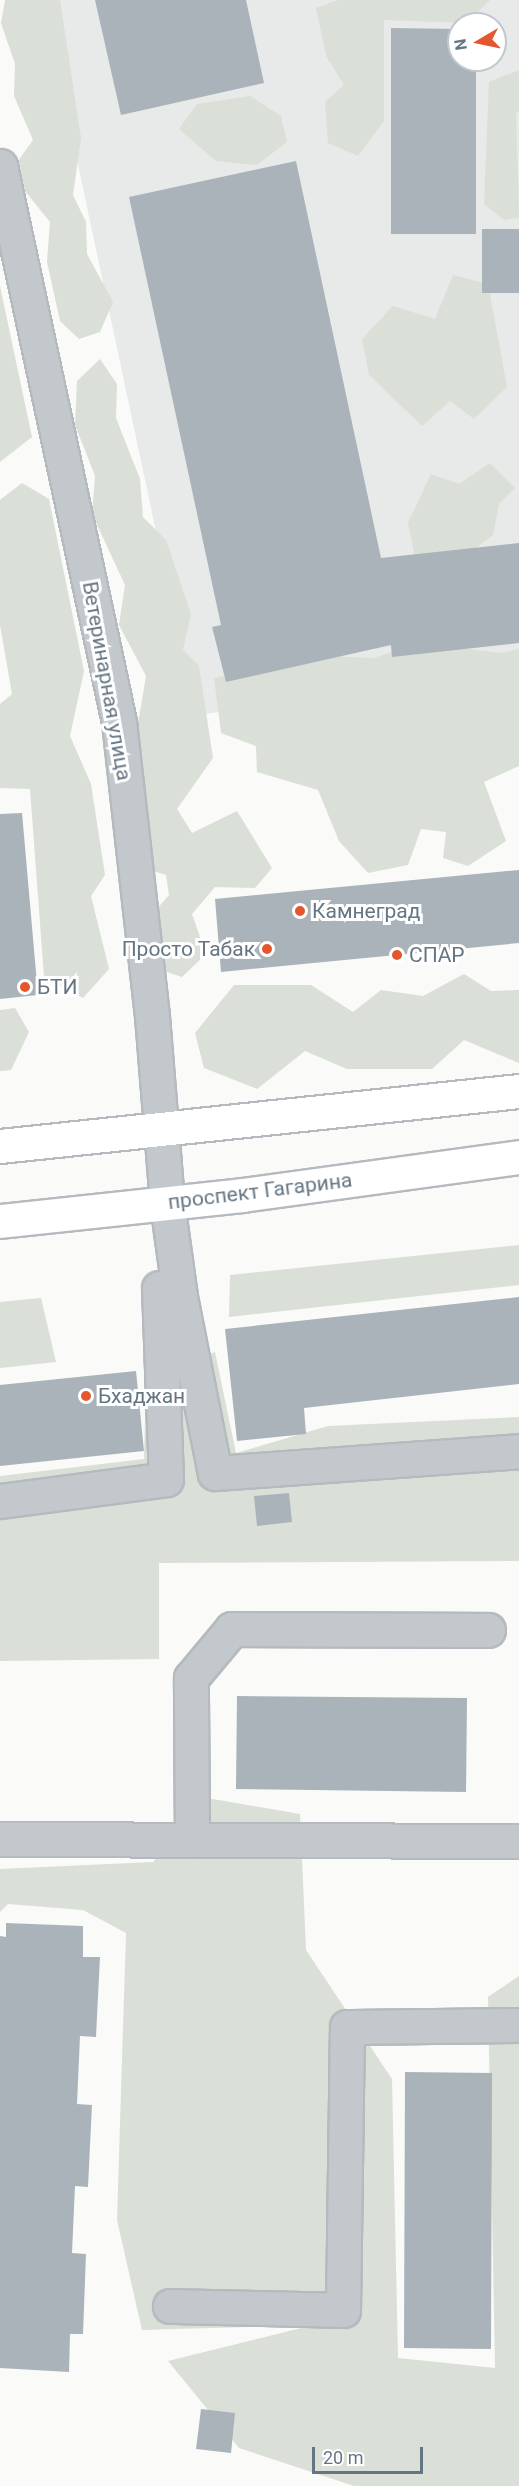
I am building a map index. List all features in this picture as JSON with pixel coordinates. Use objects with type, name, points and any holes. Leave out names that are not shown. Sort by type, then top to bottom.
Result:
[{"type":"main road","points":[[0,1146],[519,1091]]},
{"type":"main road","name":"проспект Гагарина","points":[[0,1221],[159,1204],[519,1157]]},
{"type":"street","name":"Ветеринарная улица","points":[[0,166],[119,722],[152,1016],[160,1129],[159,1204]]},
{"type":"street","points":[[159,1204],[215,1473],[519,1451]]},
{"type":"street","points":[[0,1501],[166,1479],[159,1204]]},
{"type":"street","points":[[192,1840],[191,1678],[232,1629],[488,1630]]},
{"type":"street","points":[[0,1839],[519,1841]]},
{"type":"street","points":[[170,2306],[344,2310],[347,2027],[519,2025]]},
{"type":"shaded area","points":[[5,0],[60,0],[81,138],[73,195],[86,222],[87,254],[113,302],[100,332],[79,339],[60,321],[47,262],[50,222],[25,191],[18,161],[33,140],[14,96],[15,64],[1,23]]},
{"type":"shaded area","points":[[43,0],[519,0],[519,676],[195,715]]},
{"type":"shaded area","points":[[338,0],[490,0],[478,12],[447,12],[447,22],[384,20],[384,121],[358,156],[328,143],[325,102],[344,85],[326,56],[316,8]]},
{"type":"shaded area","points":[[519,70],[519,112],[516,113],[519,218],[504,220],[484,204],[489,82]]},
{"type":"shaded area","points":[[250,96],[281,116],[287,142],[257,165],[216,161],[179,129],[197,104]]},
{"type":"shaded area","points":[[453,275],[488,284],[507,387],[474,419],[450,401],[422,426],[369,375],[362,339],[393,306],[435,319]]},
{"type":"shaded area","points":[[0,286],[32,437],[0,462]]},
{"type":"shaded area","points":[[100,359],[117,384],[116,418],[140,479],[143,517],[166,540],[191,614],[183,650],[199,666],[213,758],[177,809],[192,833],[237,811],[272,868],[255,888],[215,887],[192,914],[206,954],[182,977],[155,968],[149,918],[169,895],[166,875],[143,868],[132,759],[146,676],[119,625],[125,585],[92,514],[95,476],[75,425],[77,381]]},
{"type":"shaded area","points":[[490,463],[515,488],[499,504],[493,535],[444,572],[417,567],[408,523],[431,474],[459,484]]},
{"type":"shaded area","points":[[22,483],[49,499],[84,671],[70,736],[91,784],[105,875],[91,896],[109,969],[83,998],[44,977],[30,789],[0,788],[0,704],[12,694],[0,625],[0,500]]},
{"type":"shaded area","points":[[418,643],[502,653],[519,649],[519,766],[484,782],[506,841],[468,866],[443,858],[446,832],[421,829],[408,865],[368,873],[339,841],[318,790],[257,772],[256,746],[221,733],[214,678],[325,656],[374,658]]},
{"type":"shaded area","points":[[464,974],[491,991],[519,990],[519,1063],[464,1040],[432,1069],[347,1069],[305,1051],[257,1089],[204,1068],[195,1033],[234,985],[311,985],[353,1012],[381,990],[423,996]]},
{"type":"shaded area","points":[[15,1008],[29,1032],[11,1070],[0,1071],[0,1010]]},
{"type":"shaded area","points":[[519,1245],[519,1285],[229,1317],[230,1275]]},
{"type":"shaded area","points":[[41,1298],[56,1362],[0,1368],[0,1302]]},
{"type":"shaded area","points":[[215,1352],[236,1453],[328,1426],[519,1417],[519,1561],[159,1563],[159,1659],[0,1661],[0,1476],[144,1459],[146,1377]]},
{"type":"shaded area","points":[[207,1798],[300,1814],[306,1950],[392,2079],[398,2358],[495,2368],[488,1997],[519,1976],[519,2486],[354,2486],[239,2448],[168,2361],[313,2325],[142,2330],[117,2220],[126,1933],[83,1910],[8,1904],[0,1912],[0,1869],[153,1862]]},
{"type":"building","points":[[95,0],[246,0],[264,83],[121,115]]},
{"type":"building","points":[[391,28],[447,29],[447,72],[476,72],[476,234],[391,234]]},
{"type":"building","points":[[296,161],[381,558],[519,543],[519,643],[392,657],[391,645],[226,682],[212,627],[221,625],[129,197]]},
{"type":"building","points":[[482,229],[519,229],[519,293],[482,293]]},
{"type":"building","points":[[22,813],[38,995],[0,999],[0,814]]},
{"type":"building","points":[[519,870],[519,943],[221,972],[215,899]]},
{"type":"building","points":[[519,1297],[519,1384],[304,1408],[306,1434],[237,1441],[225,1329]]},
{"type":"building","points":[[136,1371],[144,1451],[0,1466],[0,1385]]},
{"type":"building","points":[[289,1493],[292,1522],[257,1526],[254,1496]]},
{"type":"building","points":[[237,1696],[467,1698],[466,1792],[236,1789]]},
{"type":"building","points":[[6,1923],[83,1926],[83,1957],[100,1957],[96,2037],[80,2036],[77,2104],[92,2105],[88,2187],[75,2186],[72,2253],[86,2254],[83,2334],[70,2334],[69,2372],[0,2368],[0,1936],[6,1937]]},
{"type":"building","points":[[405,2072],[492,2073],[491,2349],[404,2348]]},
{"type":"building","points":[[201,2409],[235,2413],[231,2453],[196,2449]]},
{"type":"place","name":"Камнеград","points":[[300,911]]},
{"type":"place","name":"Просто Табак","points":[[267,949]]},
{"type":"place","name":"СПАР","points":[[397,955]]},
{"type":"place","name":"БТИ","points":[[25,987]]},
{"type":"place","name":"Бхаджан","points":[[86,1396]]}]
